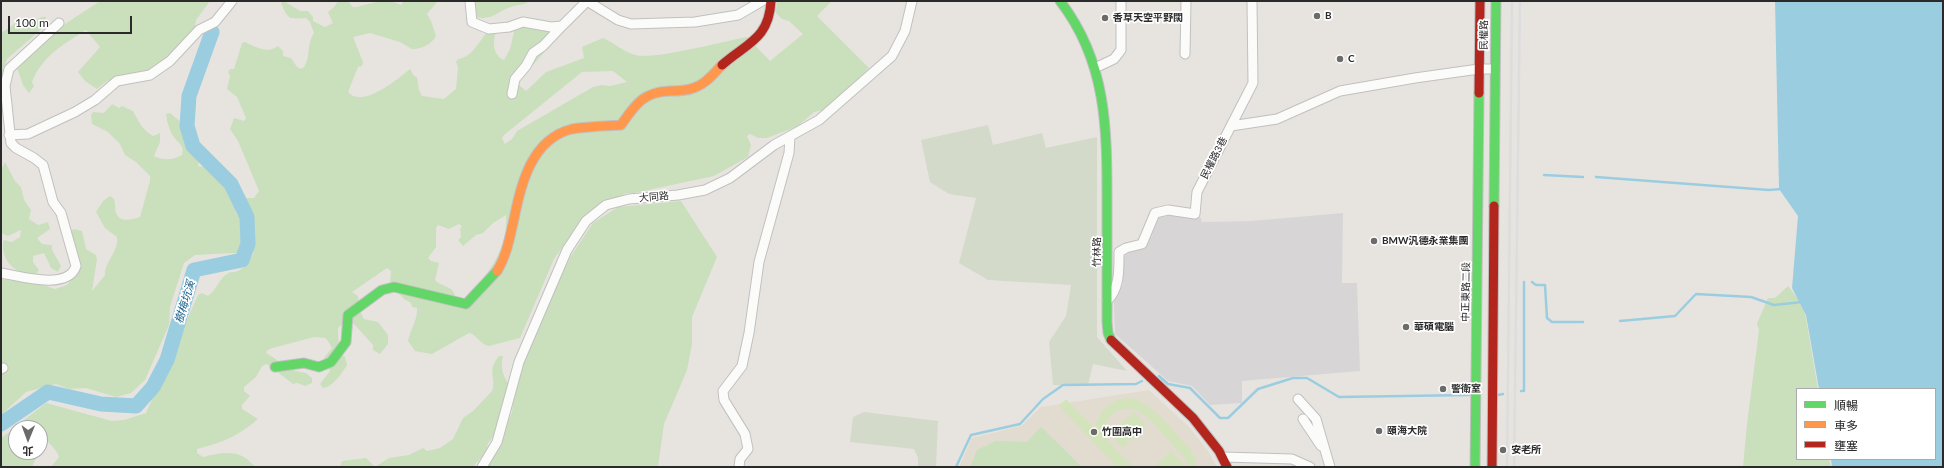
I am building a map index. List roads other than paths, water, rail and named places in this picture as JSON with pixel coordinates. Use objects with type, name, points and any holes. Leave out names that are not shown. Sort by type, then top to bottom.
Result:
[{"type":"street","points":[[8,135],[28,134],[75,112],[95,100],[117,82],[150,76],[170,61],[200,30],[215,22],[232,1]]},
{"type":"street","points":[[470,1],[472,22],[489,29],[509,27],[523,22],[551,27],[562,26]]},
{"type":"street","points":[[512,94],[515,79],[526,66],[533,53],[543,46],[587,1],[618,20],[631,24],[695,22],[738,15],[762,1]]},
{"type":"street","points":[[275,368],[304,363],[319,367],[330,362],[346,342],[348,315],[382,290],[394,287],[456,303],[466,304],[478,295],[503,260],[515,210],[528,167],[539,151],[558,135],[580,128],[620,125],[635,106],[653,92],[672,92],[692,89],[705,83],[724,63],[756,39],[768,23],[771,12],[770,1]]},
{"type":"street","name":"大同路","points":[[482,467],[497,442],[519,362],[567,250],[586,221],[606,205],[630,199],[678,195],[705,190],[730,178],[774,145],[819,120],[892,56],[905,31],[912,1]]},
{"type":"street","name":"竹林路","points":[[1060,1],[1078,25],[1095,68],[1103,100],[1107,138],[1108,333],[1113,343],[1198,423],[1223,457],[1227,467]]},
{"type":"street","points":[[1095,68],[1114,59],[1121,50],[1121,1]]},
{"type":"street","points":[[1185,54],[1186,1]]},
{"type":"street","points":[[1231,126],[1253,83],[1252,1]]},
{"type":"street","name":"民權路","points":[[1479,69],[1480,1]]},
{"type":"street","name":"民權路","points":[[1494,69],[1496,1]]},
{"type":"street","points":[[1,273],[28,279],[51,280],[65,278],[74,272],[76,266],[61,213],[53,202],[43,165],[10,143],[4,86],[9,69],[59,23]]},
{"type":"street","name":"民權路3巷","points":[[1107,301],[1115,293],[1117,285],[1119,252],[1126,248],[1142,244],[1155,213],[1168,210],[1194,214],[1197,192],[1231,126],[1277,119],[1340,91],[1479,69],[1494,69]]},
{"type":"street","name":"中正東路二段","points":[[1475,467],[1479,69]]},
{"type":"street","points":[[1492,467],[1494,69]]},
{"type":"street","points":[[739,467],[740,459],[748,449],[746,434],[724,400],[723,391],[742,366],[749,333],[760,262],[789,153],[790,137]]},
{"type":"street","points":[[1298,399],[1316,419],[1330,467]]},
{"type":"street","points":[[1303,419],[1325,452]]},
{"type":"street","points":[[1223,457],[1292,459],[1310,467]]},
{"type":"water","points":[[1775,1],[1943,1],[1943,467],[1832,467],[1831,460],[1936,460],[1936,388],[1819,388],[1806,315],[1792,288],[1798,216],[1779,189]]},
{"type":"waterway","name":"樹梅坑溪","points":[[1,424],[48,392],[101,404],[136,406],[153,387],[167,360],[194,270],[242,260],[248,244],[247,217],[231,184],[193,146],[187,126],[189,96],[212,32]]},
{"type":"waterway","points":[[1544,175],[1583,177]]},
{"type":"waterway","points":[[1596,177],[1769,190],[1781,189]]},
{"type":"waterway","points":[[1521,391],[1524,391],[1524,282]]},
{"type":"waterway","points":[[1532,282],[1536,285],[1545,285],[1547,318],[1552,322],[1583,322]]},
{"type":"waterway","points":[[1620,321],[1675,316],[1696,294],[1751,297],[1774,305],[1802,302]]},
{"type":"waterway","points":[[1159,376],[1168,384],[1190,388],[1220,418],[1228,418],[1258,389],[1293,378],[1307,378],[1339,397],[1469,395]]},
{"type":"waterway","points":[[956,467],[971,435],[1020,424],[1043,399],[1063,385],[1136,384],[1142,381]]},
{"type":"waterway","points":[[1498,395],[1503,394]]},
{"type":"railway","points":[[1507,467],[1512,1]]},
{"type":"railway","points":[[1514,467],[1520,1]]},
{"type":"place","name":"B","points":[[1317,16]]},
{"type":"place","name":"香草天空平野闊","points":[[1105,18]]},
{"type":"place","name":"C","points":[[1340,59]]},
{"type":"place","name":"BMW汎德永業集團","points":[[1374,241]]},
{"type":"place","name":"華碩電腦","points":[[1406,327]]},
{"type":"place","name":"警衛室","points":[[1443,389]]},
{"type":"place","name":"頤海大院","points":[[1379,431]]},
{"type":"place","name":"竹圍高中","points":[[1094,432]]},
{"type":"place","name":"安老所","points":[[1503,450]]}]
